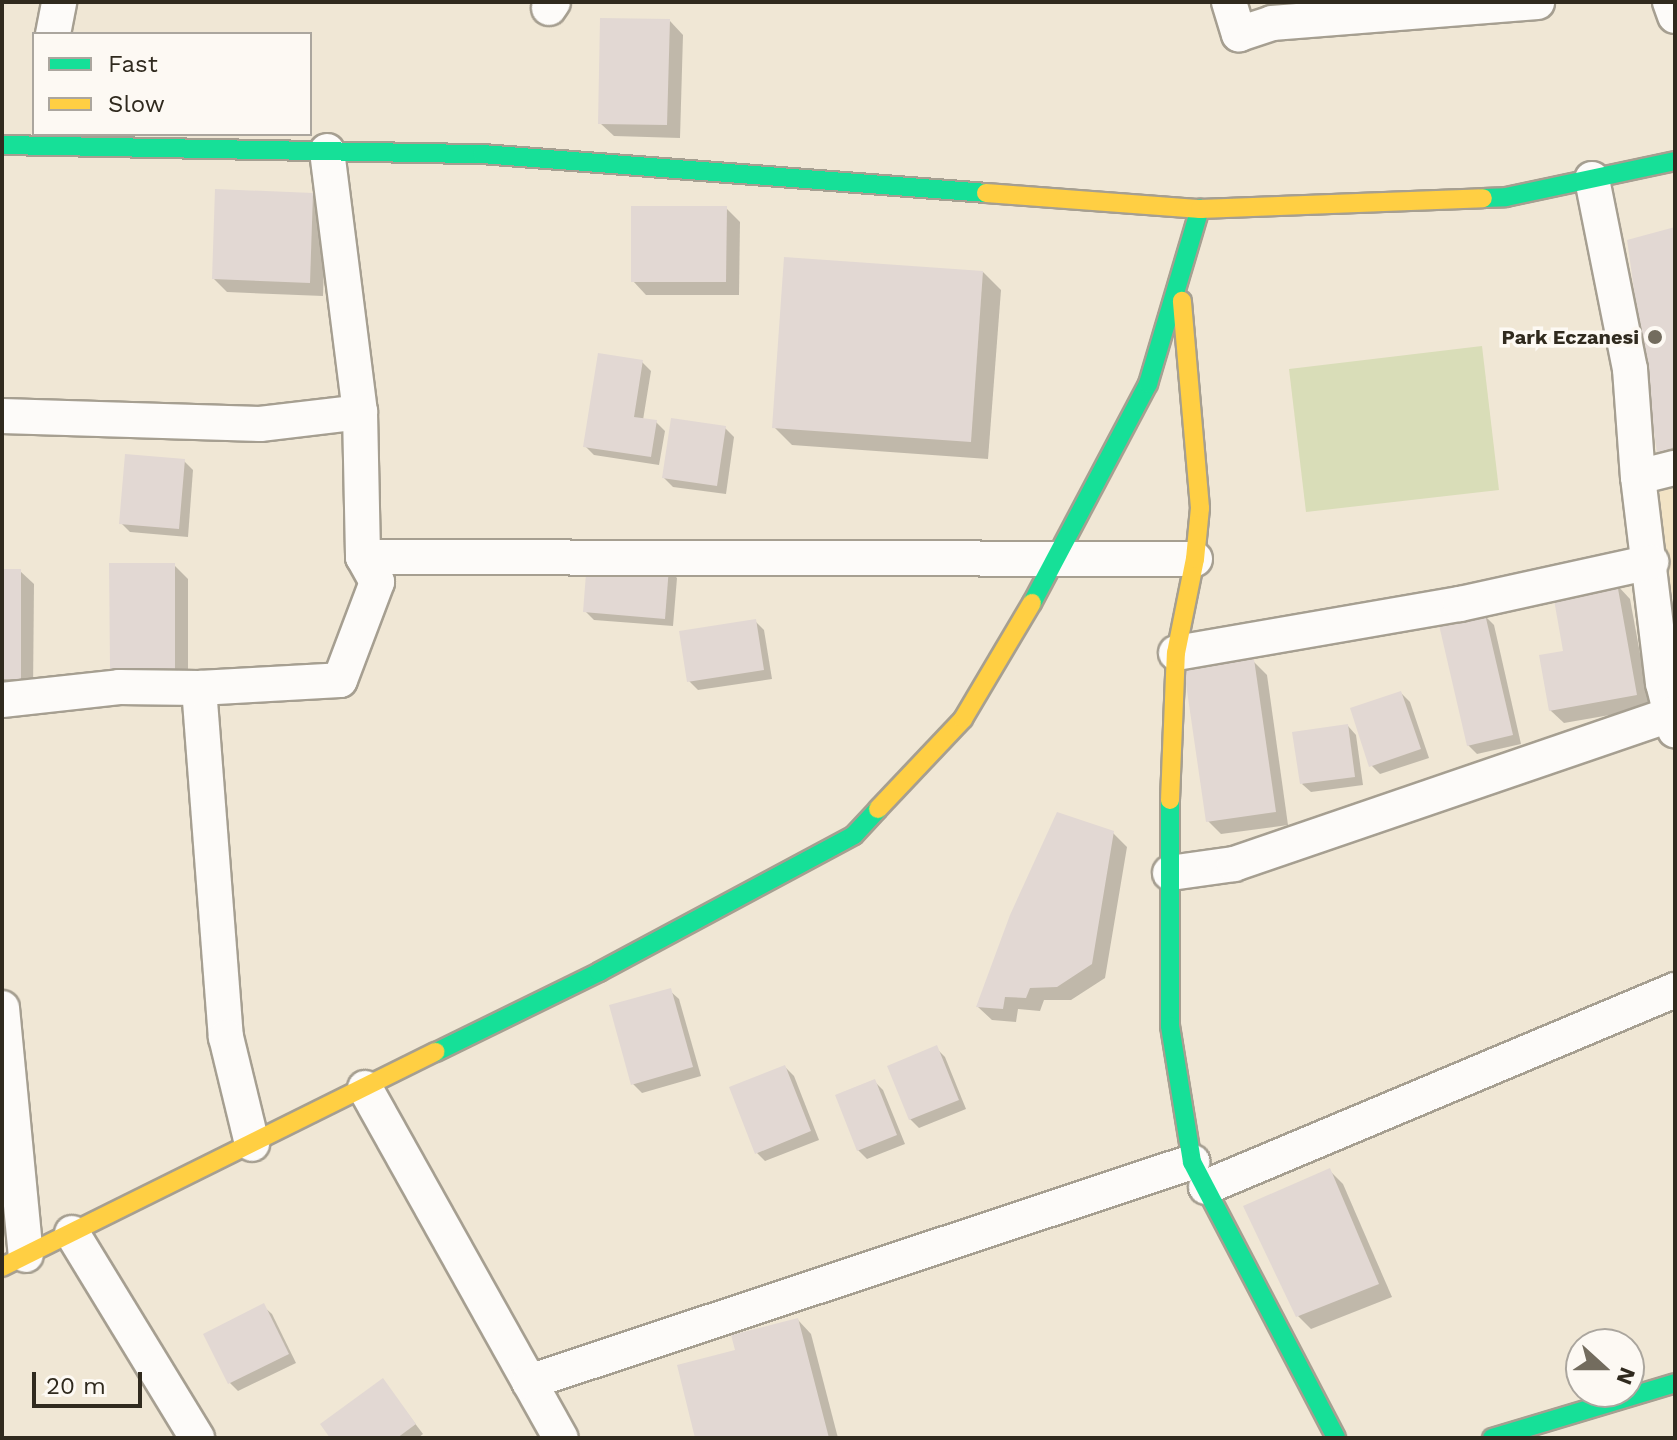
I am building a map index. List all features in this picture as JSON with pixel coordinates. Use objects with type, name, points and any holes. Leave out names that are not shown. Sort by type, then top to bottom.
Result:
[{"type":"street","points":[[53,32],[59,2]]},
{"type":"street","points":[[1229,2],[1239,34],[1272,23],[1537,2]]},
{"type":"street","points":[[1670,2],[1675,16]]},
{"type":"street","points":[[23,141],[482,154],[1200,209],[1506,197],[1675,161]]},
{"type":"street","points":[[2,700],[119,687],[199,688],[340,680],[377,582],[363,557],[360,412],[327,151]]},
{"type":"street","points":[[1170,873],[1234,864],[1673,722],[1663,683],[1651,562],[1638,477],[1630,369],[1592,179]]},
{"type":"street","points":[[2,1008],[14,1261],[599,972],[854,835],[963,719],[1057,560],[1148,384],[1200,209]]},
{"type":"street","points":[[1180,276],[1200,508],[1195,559],[1176,653],[1170,873],[1170,1026],[1199,1174],[1336,1438]]},
{"type":"street","points":[[2,416],[260,424],[360,412]]},
{"type":"street","points":[[1638,477],[1675,468]]},
{"type":"street","points":[[363,557],[1195,559]]},
{"type":"street","points":[[1176,653],[1460,604],[1651,562]]},
{"type":"street","points":[[199,688],[226,1037],[252,1144]]},
{"type":"street","points":[[529,1382],[1199,1174],[1675,990]]},
{"type":"street","points":[[365,1088],[561,1438]]},
{"type":"street","points":[[72,1233],[197,1438]]},
{"type":"street","points":[[1492,1438],[1675,1383]]},
{"type":"shaded area","points":[[1675,483],[1675,604],[1646,489]]},
{"type":"green space","points":[[1482,346],[1499,490],[1306,512],[1289,369]]},
{"type":"building","points":[[600,18],[670,19],[667,125],[598,124]]},
{"type":"building","points":[[215,189],[313,193],[310,283],[212,279]]},
{"type":"building","points":[[631,206],[727,206],[726,282],[631,282]]},
{"type":"building","points":[[1675,227],[1675,447],[1657,453],[1627,240]]},
{"type":"building","points":[[784,257],[983,271],[971,442],[772,428]]},
{"type":"building","points":[[598,353],[643,360],[634,417],[657,420],[651,457],[583,447]]},
{"type":"building","points":[[671,418],[726,426],[717,486],[662,478]]},
{"type":"building","points":[[125,454],[185,459],[179,529],[119,524]]},
{"type":"building","points":[[587,561],[669,567],[665,619],[583,612]]},
{"type":"building","points":[[109,563],[175,563],[175,669],[110,669]]},
{"type":"building","points":[[2,569],[21,569],[21,679],[2,679]]},
{"type":"building","points":[[1617,583],[1637,695],[1549,711],[1539,655],[1563,651],[1553,594]]},
{"type":"building","points":[[1485,614],[1513,735],[1467,746],[1439,625]]},
{"type":"building","points":[[756,619],[764,670],[687,682],[679,631]]},
{"type":"building","points":[[1254,659],[1276,812],[1206,822],[1184,670]]},
{"type":"building","points":[[1401,691],[1421,749],[1369,767],[1350,708]]},
{"type":"building","points":[[1348,724],[1355,777],[1300,784],[1292,732]]},
{"type":"building","points":[[1057,812],[1114,831],[1092,964],[1057,987],[1030,988],[1026,998],[1005,997],[1003,1009],[976,1007],[1010,915]]},
{"type":"building","points":[[671,988],[693,1067],[631,1085],[609,1005]]},
{"type":"building","points":[[937,1045],[959,1100],[909,1120],[887,1066]]},
{"type":"building","points":[[785,1065],[811,1131],[755,1154],[729,1087]]},
{"type":"building","points":[[875,1079],[897,1135],[857,1151],[835,1095]]},
{"type":"building","points":[[1330,1168],[1379,1284],[1296,1317],[1243,1206]]},
{"type":"building","points":[[264,1303],[289,1354],[228,1384],[203,1334]]},
{"type":"building","points":[[798,1318],[829,1438],[695,1438],[677,1365],[735,1350],[731,1335]]},
{"type":"building","points":[[383,1378],[416,1424],[397,1438],[330,1438],[320,1424]]},
{"type":"traffic: fast","points":[[2,145],[482,154],[986,193]]},
{"type":"traffic: fast","points":[[1483,198],[1506,197],[1675,161]]},
{"type":"traffic: fast","points":[[1032,603],[1148,384],[1200,209]]},
{"type":"traffic: fast","points":[[1170,800],[1170,1026],[1192,1162],[1336,1438]]},
{"type":"traffic: fast","points":[[436,1052],[599,972],[854,835],[878,809]]},
{"type":"traffic: fast","points":[[1492,1438],[1675,1383]]},
{"type":"traffic: slow","points":[[986,193],[1200,209],[1483,198]]},
{"type":"traffic: slow","points":[[1170,800],[1176,653],[1195,559],[1200,508],[1182,301]]},
{"type":"traffic: slow","points":[[878,809],[963,719],[1032,603]]},
{"type":"traffic: slow","points":[[2,1267],[436,1052]]},
{"type":"place","name":"Park Eczanesi","points":[[1655,337]]}]
